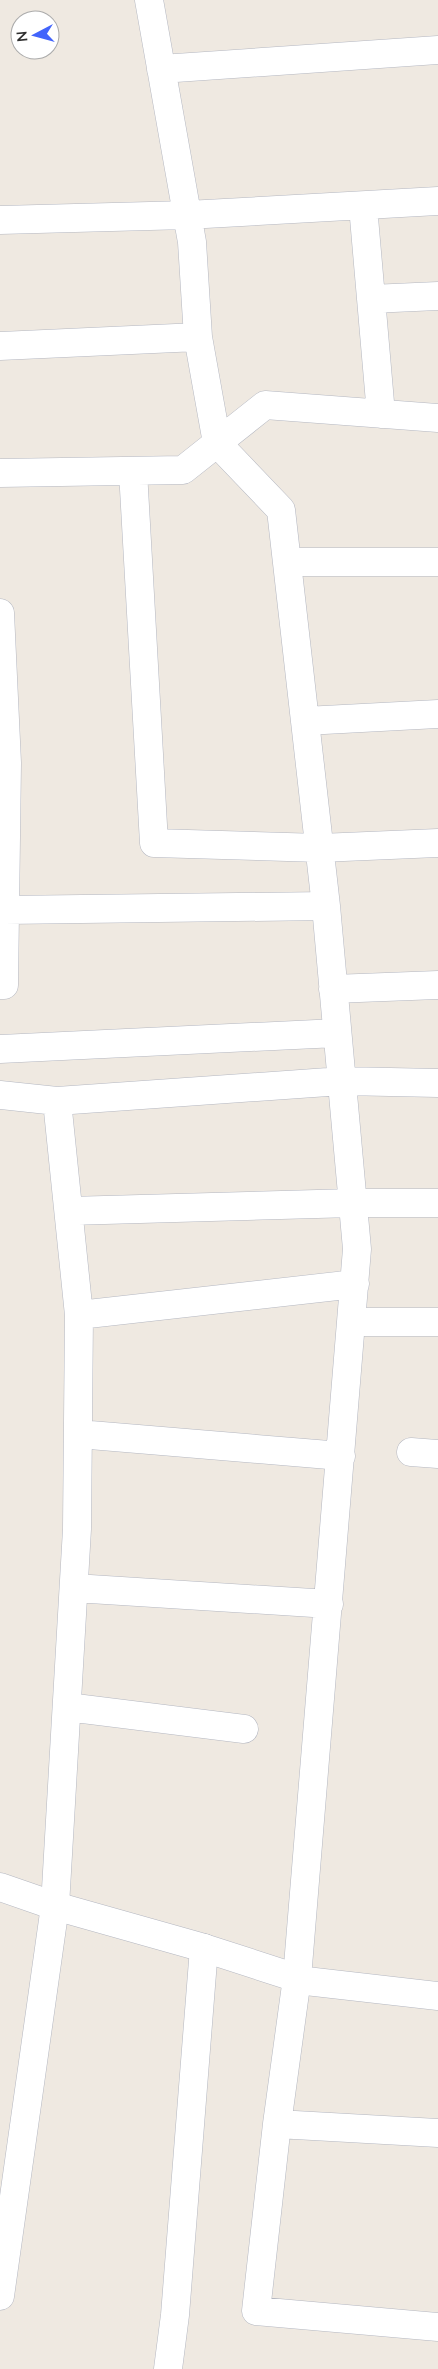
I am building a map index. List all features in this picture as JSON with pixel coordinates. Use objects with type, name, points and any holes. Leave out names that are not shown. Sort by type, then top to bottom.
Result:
[{"type":"street","points":[[149,0],[192,242],[198,337],[217,443],[281,510],[326,906],[357,1249],[297,1978],[277,2124],[256,2311],[438,2327]]},
{"type":"street","points":[[162,69],[438,50]]},
{"type":"street","points":[[0,220],[187,215],[438,201]]},
{"type":"street","points":[[363,206],[381,414]]},
{"type":"street","points":[[371,299],[438,296]]},
{"type":"street","points":[[0,346],[198,337]]},
{"type":"street","points":[[0,473],[183,470],[265,405],[438,418]]},
{"type":"street","points":[[133,471],[154,843],[320,848],[438,843]]},
{"type":"street","points":[[287,562],[438,562]]},
{"type":"street","points":[[0,613],[7,764],[4,985],[0,985]]},
{"type":"street","points":[[305,721],[438,714]]},
{"type":"street","points":[[5,910],[326,906]]},
{"type":"street","points":[[333,989],[438,985]]},
{"type":"street","points":[[0,1049],[337,1033]]},
{"type":"street","points":[[0,1095],[57,1101],[342,1081],[438,1083]]},
{"type":"street","points":[[0,2296],[55,1906],[74,1588],[79,1316],[57,1101]]},
{"type":"street","points":[[69,1211],[353,1203],[438,1203]]},
{"type":"street","points":[[79,1316],[355,1284]]},
{"type":"street","points":[[352,1322],[438,1322]]},
{"type":"street","points":[[78,1434],[341,1456]]},
{"type":"street","points":[[411,1452],[438,1454]]},
{"type":"street","points":[[74,1588],[329,1604]]},
{"type":"street","points":[[67,1706],[244,1729]]},
{"type":"street","points":[[0,1886],[55,1906],[204,1948],[306,1981],[438,1996]]},
{"type":"street","points":[[168,2369],[175,2315],[204,1948]]},
{"type":"street","points":[[277,2124],[438,2134]]}]
